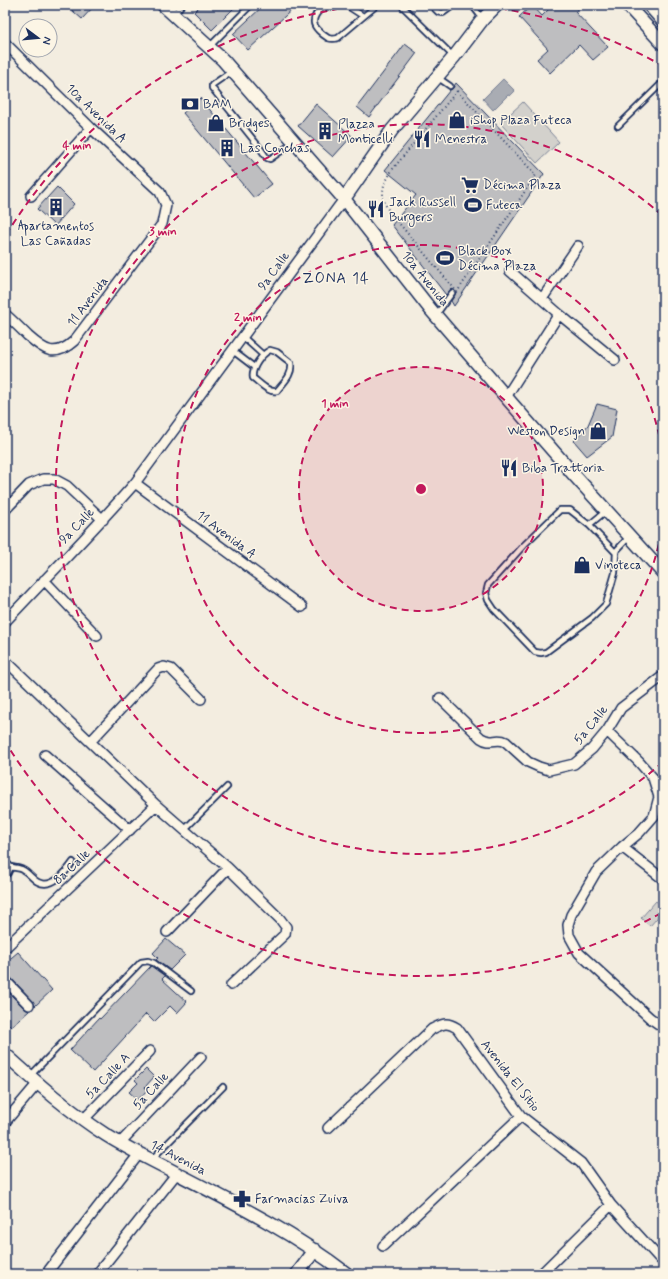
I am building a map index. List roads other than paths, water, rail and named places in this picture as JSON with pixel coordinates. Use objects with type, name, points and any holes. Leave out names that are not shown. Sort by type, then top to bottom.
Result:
[{"type":"street","name":"10a Avenida","points":[[163,5],[232,71],[344,199],[432,314],[606,511],[663,573]]},
{"type":"street","name":"9a Calle","points":[[5,622],[103,520],[135,484],[344,199],[392,130],[454,57],[483,19],[497,5]]},
{"type":"street","points":[[627,5],[663,44]]},
{"type":"street","points":[[648,5],[663,21]]},
{"type":"street","name":"10a Avenida A","points":[[5,44],[91,128],[160,192],[166,205]]},
{"type":"street","points":[[31,196],[91,128]]},
{"type":"street","name":"11 Avenida","points":[[5,314],[40,346],[49,351],[57,351],[68,347],[74,342],[162,224],[166,205]]},
{"type":"street","points":[[542,299],[578,246]]},
{"type":"street","points":[[510,271],[616,360]]},
{"type":"street","points":[[506,397],[560,314]]},
{"type":"street","points":[[5,510],[29,485],[43,479],[54,479],[67,486],[103,520]]},
{"type":"street","name":"11 Avenida A","points":[[135,484],[302,607]]},
{"type":"street","points":[[44,580],[97,636]]},
{"type":"street","points":[[5,660],[156,805],[228,868],[280,919],[286,927],[285,934],[231,985]]},
{"type":"street","points":[[91,741],[158,669],[164,667],[171,669],[201,698]]},
{"type":"street","name":"5a Calle","points":[[440,698],[485,741],[490,742],[502,740],[528,762],[549,770],[574,764],[592,749],[607,731],[621,708],[663,676]]},
{"type":"street","points":[[607,731],[639,762],[652,778],[659,797],[654,816],[639,833],[596,872],[571,915],[568,925],[569,935],[579,953],[650,1018],[663,1027]]},
{"type":"street","points":[[45,755],[130,830]]},
{"type":"street","name":"8a Calle","points":[[5,948],[156,805]]},
{"type":"street","points":[[622,847],[663,879]]},
{"type":"street","points":[[167,932],[228,868]]},
{"type":"street","points":[[5,980],[29,1005]]},
{"type":"street","name":"Avenida El Sitio","points":[[328,1128],[432,1029],[444,1023],[450,1024],[457,1028],[521,1116],[581,1163],[611,1205],[660,1260],[663,1261]]},
{"type":"street","name":"5a Calle A","points":[[84,1119],[150,1051]]},
{"type":"street","name":"14 Avenida","points":[[5,1054],[34,1080],[84,1119],[120,1143],[256,1215],[315,1250],[347,1274]]},
{"type":"street","name":"5a Calle","points":[[120,1143],[201,1057]]},
{"type":"street","points":[[5,1122],[34,1080]]},
{"type":"street","points":[[383,1246],[521,1116]]},
{"type":"street","points":[[49,1270],[139,1154]]},
{"type":"street","points":[[97,1274],[177,1173]]},
{"type":"street","points":[[541,1274],[611,1205]]},
{"type":"street","points":[[297,1274],[315,1250]]},
{"type":"lane","points":[[173,14],[182,5]]},
{"type":"lane","points":[[208,47],[251,5]]},
{"type":"lane","points":[[324,5],[315,15],[313,21],[315,26],[328,38],[333,39],[338,38],[377,5]]},
{"type":"lane","points":[[346,5],[363,16]]},
{"type":"lane","points":[[402,5],[454,57]]},
{"type":"lane","points":[[431,5],[438,12],[443,13],[454,5]]},
{"type":"lane","points":[[472,5],[483,19]]},
{"type":"lane","points":[[232,71],[212,85],[212,88],[267,158],[270,159],[294,142]]},
{"type":"lane","points":[[437,77],[450,86]]},
{"type":"lane","points":[[618,126],[663,82]]},
{"type":"lane","points":[[432,314],[452,293]]},
{"type":"lane","points":[[243,337],[263,355]]},
{"type":"lane","points":[[233,350],[254,367]]},
{"type":"lane","points":[[270,350],[277,352],[291,363],[292,370],[290,375],[277,391],[274,392],[268,390],[253,378],[252,372],[254,367],[263,355],[270,350]]},
{"type":"lane","points":[[616,553],[589,525],[570,510],[560,510],[488,585],[486,593],[488,600],[494,609],[535,652],[542,653],[550,650],[592,618],[606,604],[615,573],[616,553],[618,548],[629,536]]},
{"type":"lane","points":[[589,525],[606,511]]},
{"type":"lane","points":[[184,830],[227,787]]},
{"type":"lane","points":[[5,861],[11,867],[23,870],[37,881],[44,884],[51,882],[67,872],[73,862]]},
{"type":"lane","points":[[5,876],[11,867]]},
{"type":"lane","points":[[34,1080],[141,962],[148,961],[154,963],[191,991]]},
{"type":"lane","points":[[151,1160],[223,1087]]},
{"type":"place","name":"BAM","points":[[190,104]]},
{"type":"place","name":"iShop Plaza Futeca","points":[[457,120]]},
{"type":"place","name":"Bridges","points":[[216,123]]},
{"type":"place","name":"Plazza Monticelli","points":[[325,131]]},
{"type":"place","name":"Menestra","points":[[422,139]]},
{"type":"place","name":"Las Conchas","points":[[227,148]]},
{"type":"place","name":"Décima Plaza","points":[[470,185]]},
{"type":"place","name":"Futeca","points":[[473,205]]},
{"type":"place","name":"Apartamentos Las Cañadas","points":[[56,207]]},
{"type":"place","name":"Jack Russell Burgers","points":[[376,209]]},
{"type":"place","name":"Black Box Décima Plaza","points":[[445,258]]},
{"type":"place","name":"Weston Design","points":[[598,431]]},
{"type":"place","name":"Biba Trattoria","points":[[509,468]]},
{"type":"place","name":"Vinoteca","points":[[582,565]]},
{"type":"place","name":"Farmacias Zuiva","points":[[242,1199]]},
{"type":"district","name":"ZONA 14","points":[[336,279]]}]
